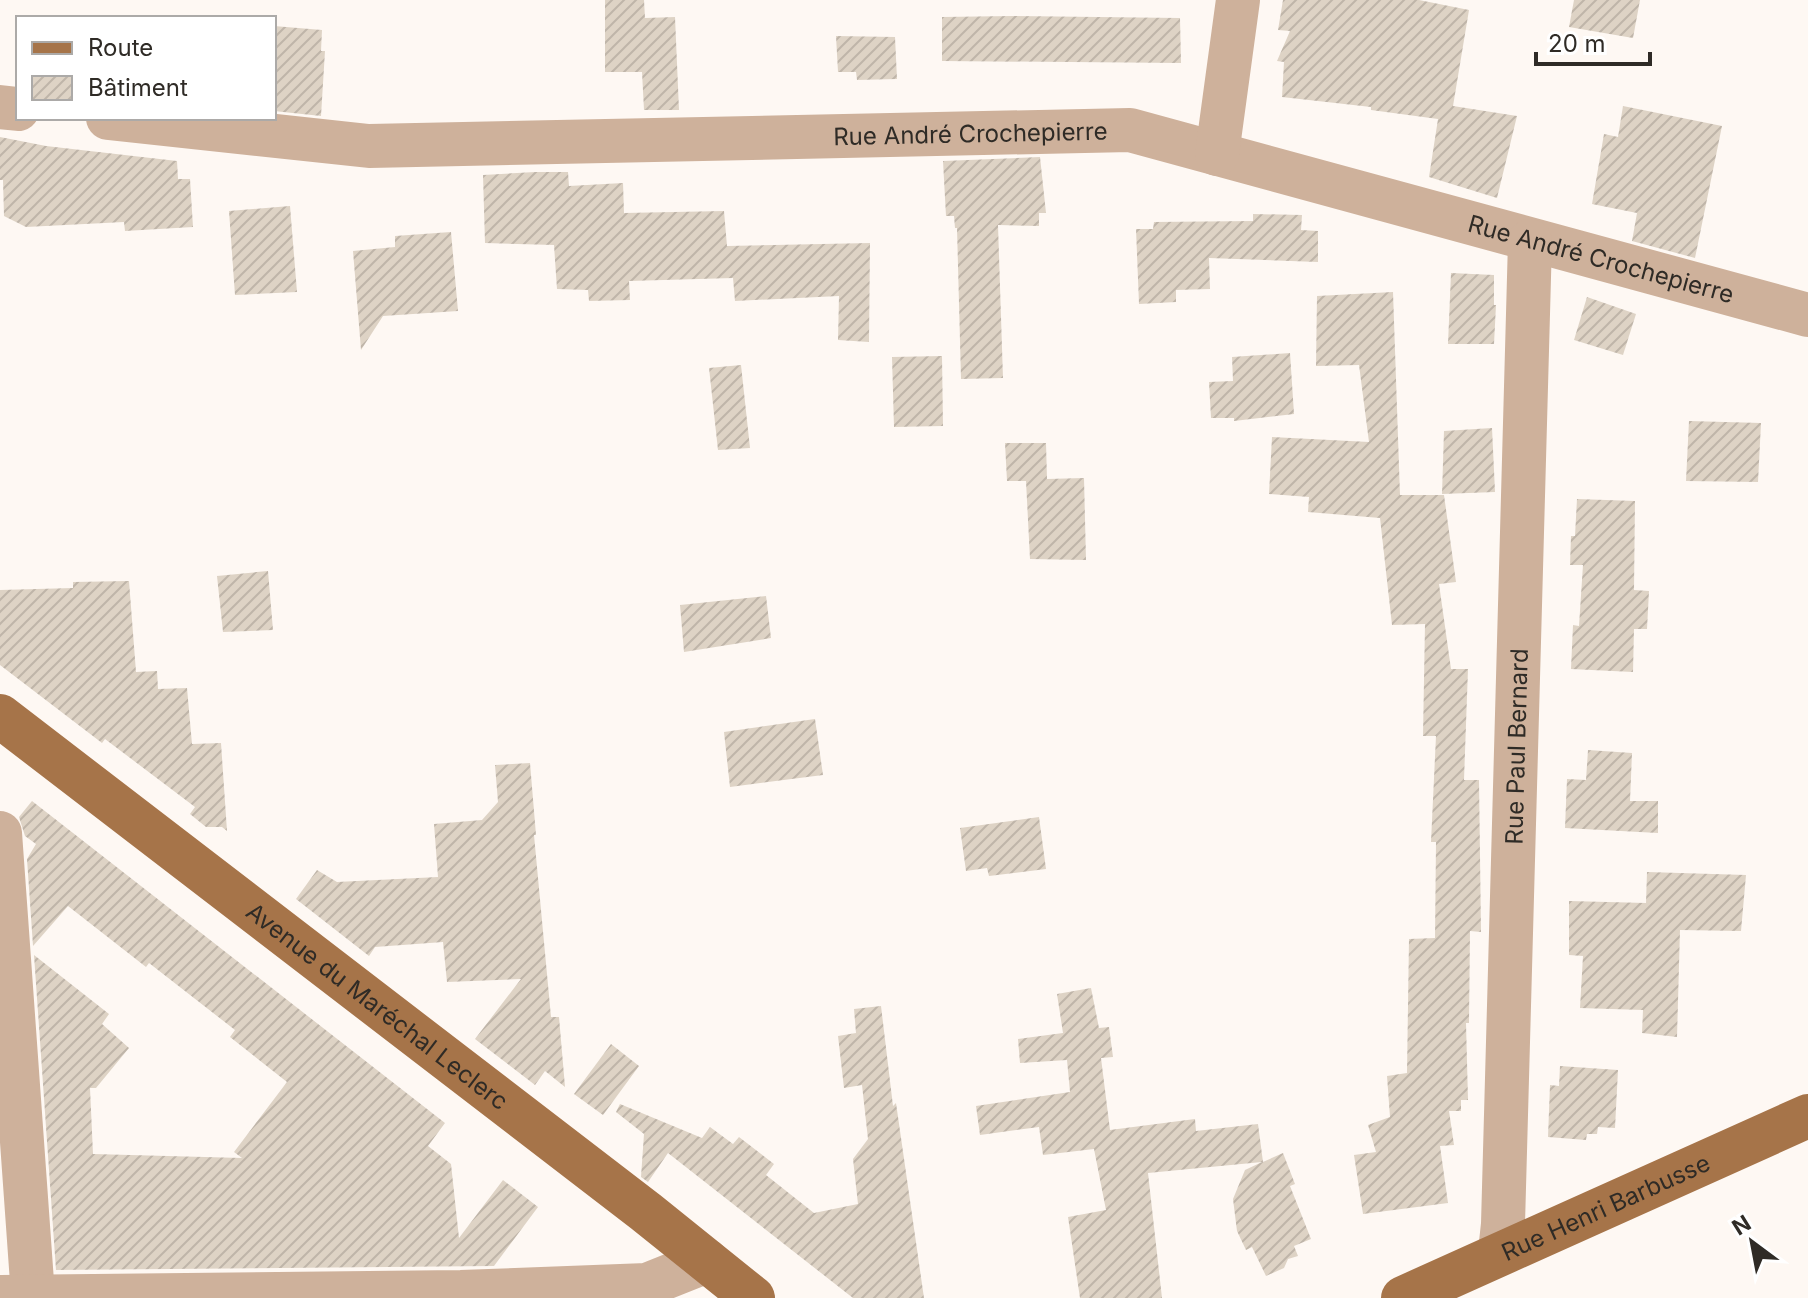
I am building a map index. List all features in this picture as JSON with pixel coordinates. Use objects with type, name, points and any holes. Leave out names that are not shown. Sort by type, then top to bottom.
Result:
[{"type":"main road","name":"Avenue du Maréchal Leclerc","points":[[0,716],[646,1212],[753,1298]]},
{"type":"main road","name":"Rue Henri Barbusse","points":[[1403,1298],[1808,1116]]},
{"type":"street","points":[[1217,154],[1238,0]]},
{"type":"street","name":"Rue André Crochepierre","points":[[127,120],[369,146],[1130,130],[1808,315]]},
{"type":"street","name":"Rue Paul Bernard","points":[[1500,1252],[1530,241]]},
{"type":"street","points":[[0,833],[17,1296],[540,1293],[647,1285],[707,1261]]},
{"type":"building","points":[[605,0],[644,0],[645,18],[675,17],[679,110],[644,110],[642,72],[605,72]]},
{"type":"building","points":[[1283,0],[1419,0],[1469,10],[1453,106],[1517,116],[1497,198],[1429,177],[1438,119],[1371,110],[1371,107],[1282,97],[1284,62],[1277,61],[1290,31],[1278,30]]},
{"type":"building","points":[[1574,0],[1640,0],[1633,38],[1569,27]]},
{"type":"building","points":[[942,17],[1180,18],[1181,63],[942,61]]},
{"type":"building","points":[[276,26],[322,30],[321,51],[325,51],[321,116],[276,111]]},
{"type":"building","points":[[836,36],[895,37],[897,79],[857,80],[856,72],[838,72]]},
{"type":"building","points":[[1623,106],[1722,126],[1695,258],[1632,241],[1637,213],[1592,204],[1604,134],[1618,137]]},
{"type":"building","points":[[0,137],[46,146],[177,161],[178,179],[190,179],[193,227],[125,231],[124,222],[26,227],[4,216]]},
{"type":"building","points":[[1040,157],[1046,213],[1039,213],[1039,226],[998,225],[1003,378],[961,379],[957,228],[954,216],[946,216],[943,161]]},
{"type":"building","points":[[568,172],[569,186],[623,183],[624,213],[724,211],[727,246],[870,243],[869,342],[838,340],[839,296],[735,301],[733,278],[629,281],[630,300],[589,301],[588,290],[557,289],[554,245],[485,243],[483,175]]},
{"type":"building","points":[[290,206],[297,292],[235,295],[229,211]]},
{"type":"building","points":[[1253,214],[1302,215],[1301,230],[1318,231],[1318,262],[1209,258],[1210,289],[1176,290],[1176,302],[1139,304],[1136,229],[1153,229],[1154,222],[1253,221]]},
{"type":"building","points":[[451,232],[458,311],[383,316],[361,350],[353,251],[395,247],[395,236]]},
{"type":"building","points":[[1451,273],[1494,275],[1494,344],[1448,344]]},
{"type":"building","points":[[1393,292],[1400,495],[1444,495],[1456,582],[1439,584],[1451,669],[1468,669],[1464,780],[1479,780],[1481,932],[1470,931],[1469,1023],[1466,1023],[1468,1100],[1461,1100],[1461,1111],[1449,1111],[1454,1145],[1440,1146],[1448,1203],[1363,1214],[1354,1155],[1376,1152],[1368,1125],[1390,1117],[1387,1076],[1407,1073],[1409,939],[1435,938],[1436,842],[1431,842],[1436,736],[1423,736],[1425,624],[1392,625],[1380,518],[1308,512],[1309,497],[1269,494],[1272,437],[1369,442],[1359,365],[1316,366],[1317,296]]},
{"type":"building","points":[[1587,297],[1636,314],[1623,355],[1574,340]]},
{"type":"building","points":[[1290,353],[1294,414],[1234,421],[1234,418],[1211,418],[1209,382],[1233,381],[1232,357]]},
{"type":"building","points":[[942,356],[943,426],[894,427],[892,357]]},
{"type":"building","points":[[741,365],[750,448],[718,450],[709,368]]},
{"type":"building","points":[[1689,421],[1761,423],[1758,482],[1686,481]]},
{"type":"building","points":[[1492,428],[1495,492],[1442,494],[1444,431]]},
{"type":"building","points":[[1005,443],[1046,443],[1047,479],[1084,478],[1086,560],[1030,559],[1026,481],[1007,481]]},
{"type":"building","points":[[1577,499],[1635,501],[1634,590],[1649,591],[1647,629],[1634,629],[1633,672],[1571,669],[1573,625],[1579,626],[1583,565],[1570,565]]},
{"type":"building","points":[[268,571],[273,630],[223,632],[217,576]]},
{"type":"building","points":[[129,581],[136,672],[157,671],[158,689],[187,688],[192,744],[221,743],[227,831],[222,827],[206,827],[190,814],[195,807],[105,739],[102,743],[0,665],[0,590],[73,588],[73,582]]},
{"type":"building","points":[[766,596],[771,638],[684,652],[680,605]]},
{"type":"building","points":[[815,719],[823,775],[730,787],[724,732]]},
{"type":"building","points":[[1588,750],[1632,753],[1630,801],[1658,801],[1658,833],[1565,828],[1567,779],[1586,780]]},
{"type":"building","points":[[530,763],[551,1017],[559,1017],[565,1087],[545,1071],[535,1085],[475,1039],[521,979],[447,982],[443,942],[375,947],[369,956],[296,899],[317,870],[337,882],[438,877],[434,824],[482,820],[498,802],[495,765]]},
{"type":"building","points":[[32,801],[445,1123],[428,1146],[451,1164],[459,1238],[503,1180],[538,1207],[494,1266],[56,1270],[34,955],[109,1014],[102,1024],[129,1048],[96,1088],[90,1088],[93,1154],[242,1158],[234,1152],[287,1082],[230,1037],[235,1030],[149,963],[146,967],[68,906],[33,946],[27,859],[36,844],[25,836],[19,817]]},
{"type":"building","points":[[1039,817],[1046,869],[989,876],[987,868],[966,871],[960,828]]},
{"type":"building","points":[[1647,872],[1746,875],[1741,931],[1680,930],[1677,1037],[1642,1033],[1643,1010],[1580,1008],[1583,956],[1569,955],[1569,901],[1646,903]]},
{"type":"building","points":[[1091,988],[1099,1028],[1109,1027],[1113,1057],[1101,1058],[1110,1130],[1195,1119],[1196,1131],[1258,1124],[1263,1162],[1283,1153],[1295,1184],[1290,1186],[1311,1239],[1294,1246],[1298,1256],[1288,1259],[1284,1268],[1266,1276],[1252,1247],[1246,1250],[1237,1231],[1233,1199],[1245,1170],[1262,1162],[1148,1173],[1162,1298],[1080,1298],[1068,1217],[1106,1210],[1094,1149],[1043,1155],[1039,1127],[980,1135],[976,1106],[1070,1092],[1067,1060],[1020,1063],[1018,1039],[1063,1033],[1057,994]]},
{"type":"building","points":[[881,1006],[893,1106],[896,1103],[924,1298],[853,1298],[668,1153],[648,1182],[641,1177],[644,1134],[616,1112],[620,1104],[702,1138],[710,1127],[733,1144],[739,1137],[774,1164],[766,1175],[814,1213],[858,1204],[853,1159],[868,1139],[862,1085],[844,1088],[838,1036],[856,1033],[854,1009]]},
{"type":"building","points":[[611,1044],[639,1066],[603,1115],[574,1094]]},
{"type":"building","points":[[1560,1066],[1618,1070],[1615,1128],[1598,1127],[1597,1134],[1587,1134],[1586,1140],[1548,1137],[1550,1085],[1559,1086]]}]
